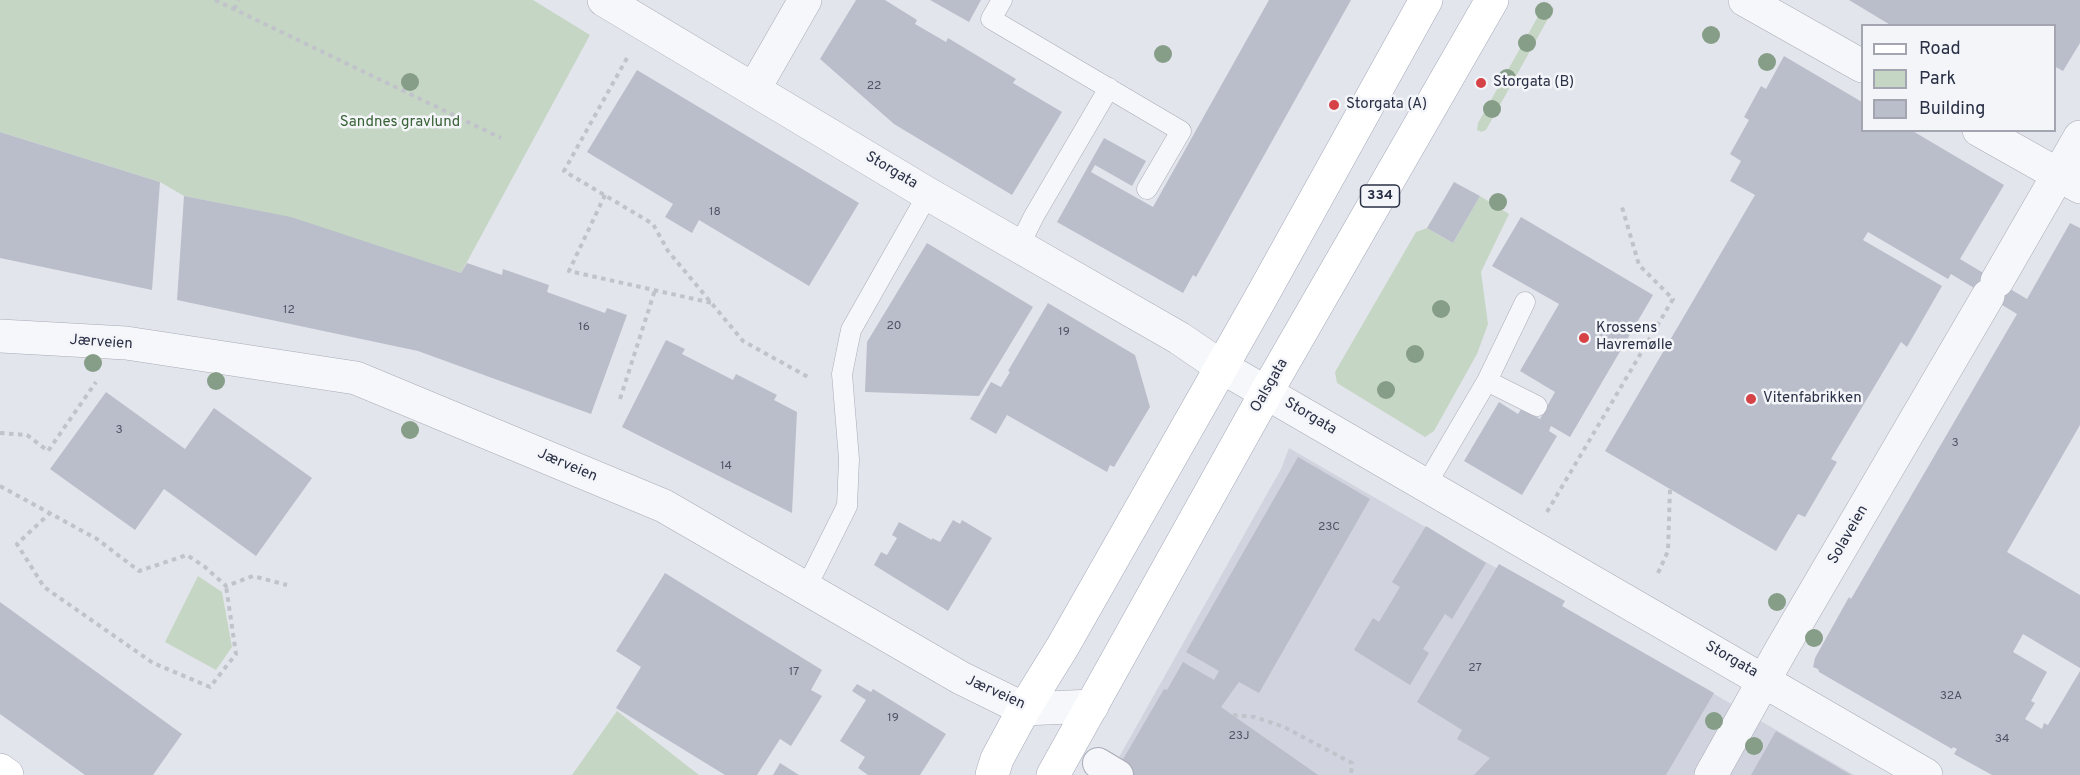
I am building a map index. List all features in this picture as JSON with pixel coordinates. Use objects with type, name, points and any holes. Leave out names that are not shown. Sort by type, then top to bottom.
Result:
[{"type":"main road","points":[[992,775],[997,759],[1024,709],[1063,646],[1426,0]]},
{"type":"main road","name":"Oalsgata","points":[[1053,775],[1267,391],[1492,0]]},
{"type":"main road","points":[[0,770],[7,775]]},
{"type":"street","name":"Storgata","points":[[604,0],[928,194],[1179,338],[1221,366],[1926,775]]},
{"type":"street","points":[[754,89],[805,0]]},
{"type":"street","points":[[1745,0],[1861,65]]},
{"type":"street","points":[[1983,132],[2069,181]]},
{"type":"street","name":"Solaveien","points":[[1711,775],[1993,289],[2069,181],[2080,137]]},
{"type":"street","name":"Jærveien","points":[[0,336],[126,343],[356,378],[664,506],[961,678],[1024,709],[1092,706]]},
{"type":"lane","points":[[1002,0],[991,19],[1181,131],[1147,189]]},
{"type":"lane","points":[[1019,246],[1034,216],[1109,88]]},
{"type":"lane","points":[[806,588],[847,506],[849,459],[842,374],[851,330],[928,194]]},
{"type":"lane","points":[[1426,485],[1487,381],[1525,302]]},
{"type":"lane","points":[[1487,381],[1537,406]]},
{"type":"path","points":[[215,0],[501,138]]},
{"type":"path","points":[[234,9],[239,0]]},
{"type":"path","points":[[630,52],[564,171],[653,224],[668,251],[743,341],[843,396]]},
{"type":"path","points":[[605,195],[569,271],[712,303]]},
{"type":"path","points":[[1528,543],[1673,299],[1639,266],[1622,207]]},
{"type":"path","points":[[620,399],[655,290]]},
{"type":"path","points":[[0,433],[27,435],[48,451],[98,380]]},
{"type":"path","points":[[0,486],[51,512],[97,538],[139,571],[187,555],[205,567],[226,586],[236,654],[210,687],[153,663],[44,587],[17,544],[51,512]]},
{"type":"path","points":[[1655,579],[1668,551],[1670,489]]},
{"type":"path","points":[[226,586],[253,576],[287,585]]},
{"type":"path","points":[[1233,715],[1255,717],[1284,727],[1352,763],[1351,775]]},
{"type":"shaded area","points":[[1289,448],[1854,775],[1109,775],[1281,469]]},
{"type":"green space","name":"Sandnes gravlund","points":[[0,0],[533,0],[590,35],[461,273],[291,218],[184,196],[160,182],[0,132]]},
{"type":"green space","points":[[1545,4],[1554,8],[1486,130],[1481,132],[1477,130],[1478,123]]},
{"type":"green space","points":[[1480,196],[1509,214],[1481,272],[1488,324],[1477,354],[1434,431],[1425,437],[1337,383],[1335,372],[1416,232],[1427,228],[1453,243]]},
{"type":"green space","points":[[198,576],[222,592],[232,647],[216,670],[165,642]]},
{"type":"green space","points":[[617,711],[699,775],[572,775]]},
{"type":"building","points":[[856,0],[885,0],[917,20],[915,24],[946,42],[948,38],[1016,79],[1013,83],[1062,112],[1012,195],[894,124],[820,59]]},
{"type":"building","points":[[930,0],[981,0],[969,22]]},
{"type":"building","points":[[1269,0],[1351,0],[1196,277],[1193,275],[1183,293],[1057,222],[1104,138],[1146,161],[1132,186],[1095,165],[1091,172],[1153,207]]},
{"type":"building","points":[[1849,0],[2080,0],[2080,43],[2063,71],[2056,67],[2056,24],[1889,24]]},
{"type":"building","points":[[1784,56],[1861,101],[1861,132],[1914,132],[2004,185],[1960,259],[2027,299],[2070,223],[2080,228],[2080,425],[2007,552],[2080,595],[2080,668],[2023,634],[2013,652],[2047,672],[2031,701],[2035,703],[2025,719],[2042,729],[2044,723],[2048,725],[2080,671],[2080,775],[1992,775],[1954,754],[1957,749],[1953,747],[1952,749],[1813,667],[1815,658],[1849,597],[1851,599],[2017,314],[1951,274],[1948,279],[1868,232],[1863,240],[1942,286],[1907,347],[1901,342],[1831,459],[1837,462],[1805,517],[1798,514],[1776,551],[1605,451],[1755,195],[1730,181],[1741,161],[1730,154],[1749,120],[1744,117],[1761,86],[1766,89]]},
{"type":"building","points":[[637,70],[859,203],[809,286],[699,220],[692,233],[665,217],[673,204],[587,152]]},
{"type":"building","points":[[0,132],[160,182],[152,290],[0,258]]},
{"type":"building","points":[[1454,182],[1480,196],[1453,243],[1427,228]]},
{"type":"building","points":[[184,196],[291,217],[461,273],[467,263],[502,275],[503,269],[549,285],[547,292],[605,313],[607,308],[627,315],[591,414],[418,351],[177,300]]},
{"type":"building","name":"Krossens Havremølle","points":[[1521,217],[1653,295],[1570,437],[1551,426],[1549,431],[1557,436],[1522,495],[1464,461],[1499,402],[1518,414],[1522,408],[1540,419],[1555,392],[1520,371],[1559,304],[1492,266]]},
{"type":"building","points":[[927,243],[1033,307],[979,396],[865,392],[867,342]]},
{"type":"building","points":[[1048,303],[1135,355],[1150,407],[1114,467],[1110,465],[1107,472],[1007,415],[996,434],[970,419],[991,382],[1001,387]]},
{"type":"building","points":[[666,340],[685,349],[682,354],[733,380],[736,374],[777,395],[774,400],[797,412],[792,513],[622,427]]},
{"type":"building","points":[[106,392],[185,449],[214,408],[312,478],[256,556],[164,489],[135,530],[50,469]]},
{"type":"building","points":[[1298,457],[1370,499],[1259,693],[1239,682],[1221,707],[1318,775],[1130,775],[1118,768],[1164,689],[1167,690],[1183,662],[1214,680],[1219,671],[1186,652]]},
{"type":"building","points":[[953,520],[960,524],[962,520],[992,538],[948,611],[874,565],[881,552],[887,555],[897,538],[892,535],[899,522],[940,542]]},
{"type":"building","points":[[1426,526],[1486,563],[1452,619],[1445,614],[1423,649],[1429,653],[1410,685],[1354,650],[1373,618],[1379,622],[1400,587],[1392,582]]},
{"type":"building","points":[[1499,564],[1565,601],[1562,606],[1714,693],[1666,775],[1474,775],[1490,758],[1457,739],[1462,730],[1417,702]]},
{"type":"building","points":[[665,573],[822,670],[811,690],[822,696],[791,746],[780,739],[757,775],[725,775],[616,708],[641,667],[616,651]]},
{"type":"building","points":[[0,602],[182,734],[153,775],[85,775],[0,714]]},
{"type":"building","points":[[857,684],[871,692],[873,689],[946,734],[920,775],[868,775],[858,768],[865,757],[840,741],[866,700],[852,691]]},
{"type":"building","points":[[1776,731],[1851,775],[1751,775]]},
{"type":"building","points":[[780,763],[799,775],[773,775]]},
{"type":"place","name":"Storgata (B)","points":[[1481,83]]},
{"type":"place","name":"Storgata (A)","points":[[1334,105]]},
{"type":"place","name":"Krossens Havremølle","points":[[1584,338]]},
{"type":"place","name":"Vitenfabrikken","points":[[1751,399]]}]
